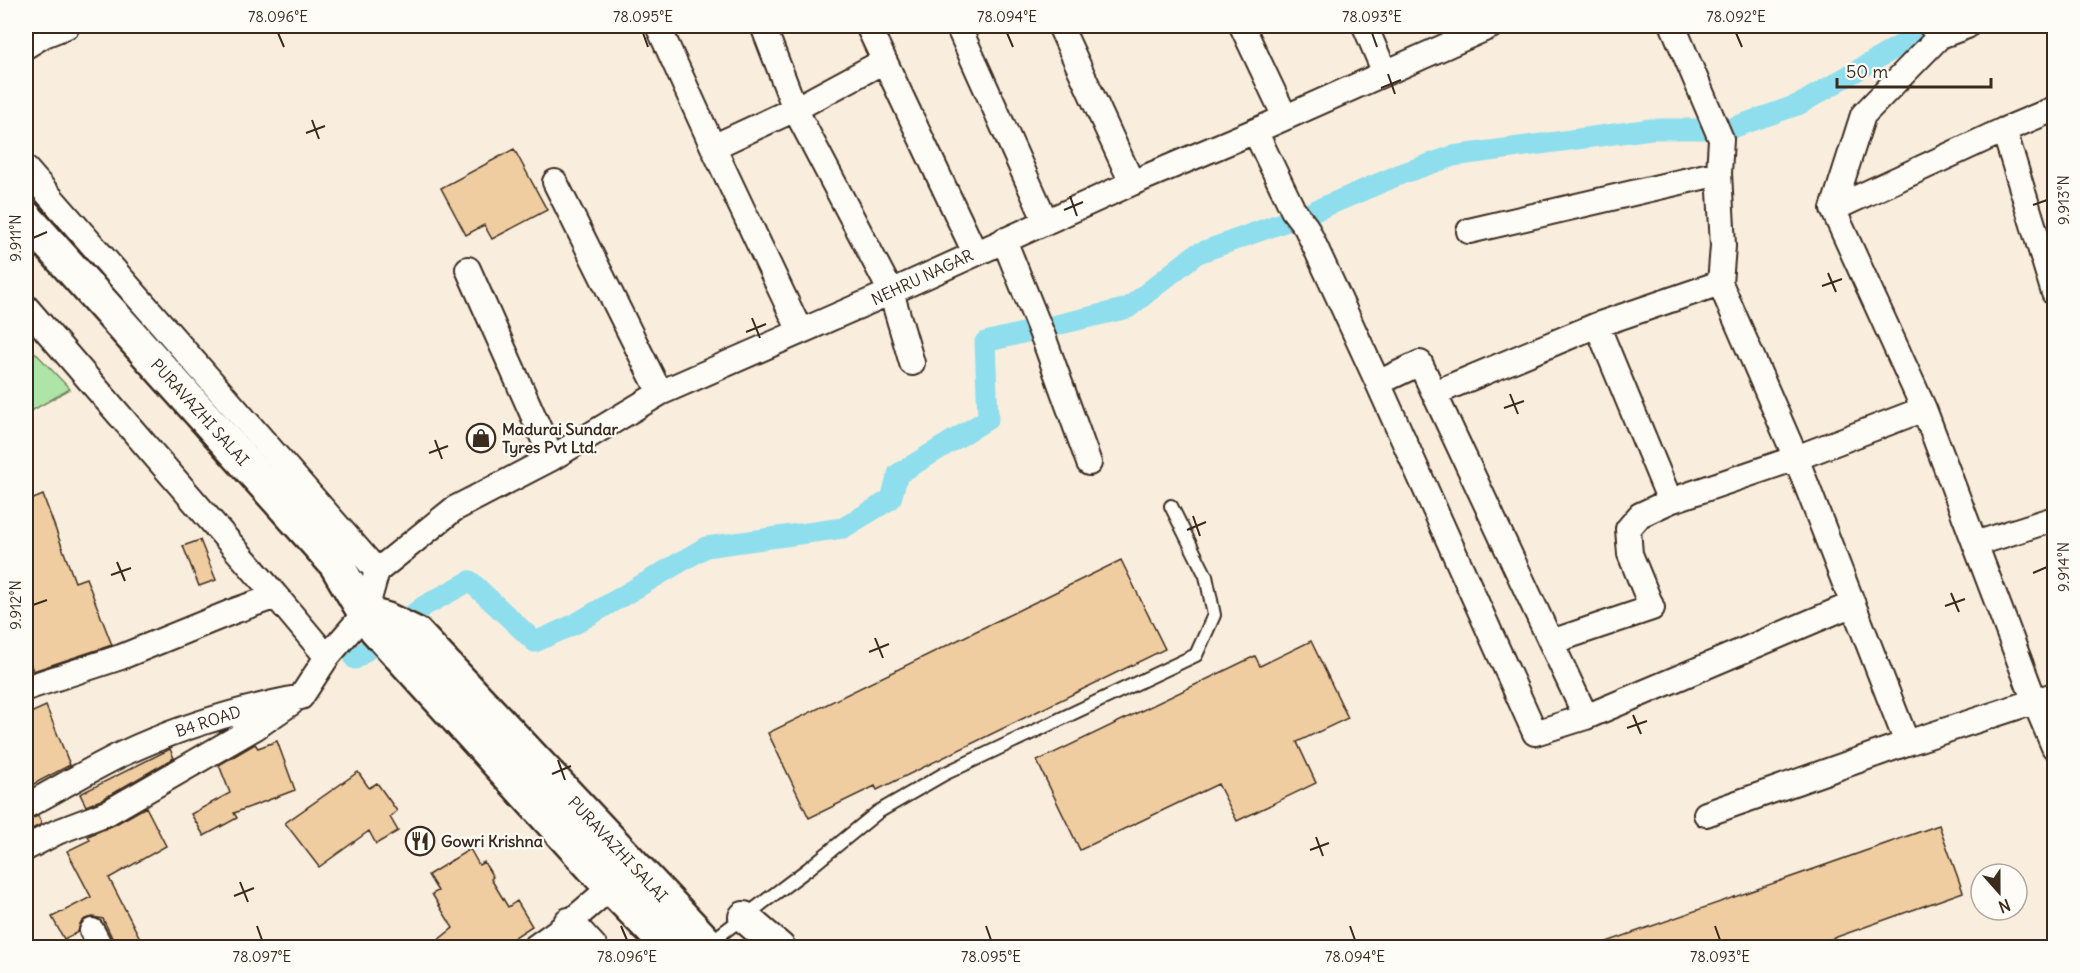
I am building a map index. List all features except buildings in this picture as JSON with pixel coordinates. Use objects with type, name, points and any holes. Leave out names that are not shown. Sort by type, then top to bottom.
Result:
[{"type":"main road","name":"PURAVAZHI SALAI","points":[[26,218],[336,564],[387,629],[611,887],[670,948]]},
{"type":"main road","name":"PURAVAZHI SALAI","points":[[387,629],[709,946]]},
{"type":"street","points":[[26,46],[44,34],[67,26]]},
{"type":"street","points":[[658,26],[800,331]]},
{"type":"street","points":[[763,26],[795,109],[891,292],[912,363]]},
{"type":"street","points":[[868,26],[975,253]]},
{"type":"street","points":[[958,26],[1046,222]]},
{"type":"street","points":[[1062,26],[1132,183]]},
{"type":"street","points":[[1242,26],[1285,117]]},
{"type":"street","points":[[1365,26],[1385,73]]},
{"type":"street","name":"NEHRU NAGAR","points":[[377,571],[454,509],[552,458],[660,393],[1491,26]]},
{"type":"street","points":[[1673,26],[1718,129],[1723,246],[1720,283],[1796,458],[1907,743]]},
{"type":"street","points":[[1967,26],[1934,29],[1863,115],[1833,209],[1924,409],[1975,544],[2045,699],[2055,747]]},
{"type":"street","points":[[713,147],[795,109],[884,61]]},
{"type":"street","points":[[1833,209],[2055,109]]},
{"type":"street","points":[[2004,130],[2055,294]]},
{"type":"street","points":[[1255,131],[1378,383],[1535,733],[1586,717],[1853,604]]},
{"type":"street","points":[[26,169],[377,571],[387,629],[327,657],[301,697],[256,728],[107,813],[57,832],[26,848]]},
{"type":"street","points":[[1469,231],[1719,173]]},
{"type":"street","points":[[555,182],[660,393]]},
{"type":"street","points":[[1004,240],[1040,329],[1089,463]]},
{"type":"street","points":[[468,269],[552,458]]},
{"type":"street","points":[[1435,393],[1597,326],[1720,283]]},
{"type":"street","points":[[26,307],[327,657]]},
{"type":"street","points":[[1597,326],[1670,501]]},
{"type":"street","points":[[1378,383],[1420,363],[1586,717]]},
{"type":"street","points":[[1551,642],[1652,608],[1630,554],[1628,529],[1640,515],[1670,501],[1796,458],[1924,409]]},
{"type":"street","points":[[1975,544],[2055,519]]},
{"type":"street","points":[[26,688],[121,657],[234,610],[276,596]]},
{"type":"street","name":"B4 ROAD","points":[[26,806],[121,754],[173,732],[257,705],[301,697]]},
{"type":"street","points":[[1706,814],[1907,743],[2045,699]]},
{"type":"street","points":[[534,948],[568,924],[611,887]]},
{"type":"street","points":[[744,917],[780,948]]},
{"type":"street","points":[[568,924],[592,948]]},
{"type":"lane","points":[[709,946],[878,812],[944,774],[1196,655],[1214,615],[1206,576],[1171,506]]},
{"type":"green space","points":[[26,343],[70,389],[26,414]]},
{"type":"waterway","points":[[355,659],[424,606],[470,581],[535,642],[575,624],[706,547],[843,528],[891,499],[898,474],[988,419],[985,342],[1128,308],[1196,254],[1312,212],[1401,174],[1453,156],[1651,129],[1729,129],[1800,104],[1904,43],[1921,26]]},
{"type":"place","name":"Madurai Sundar Tyres Pvt Ltd.","points":[[481,438]]},
{"type":"place","name":"Gowri Krishna","points":[[420,841]]}]
